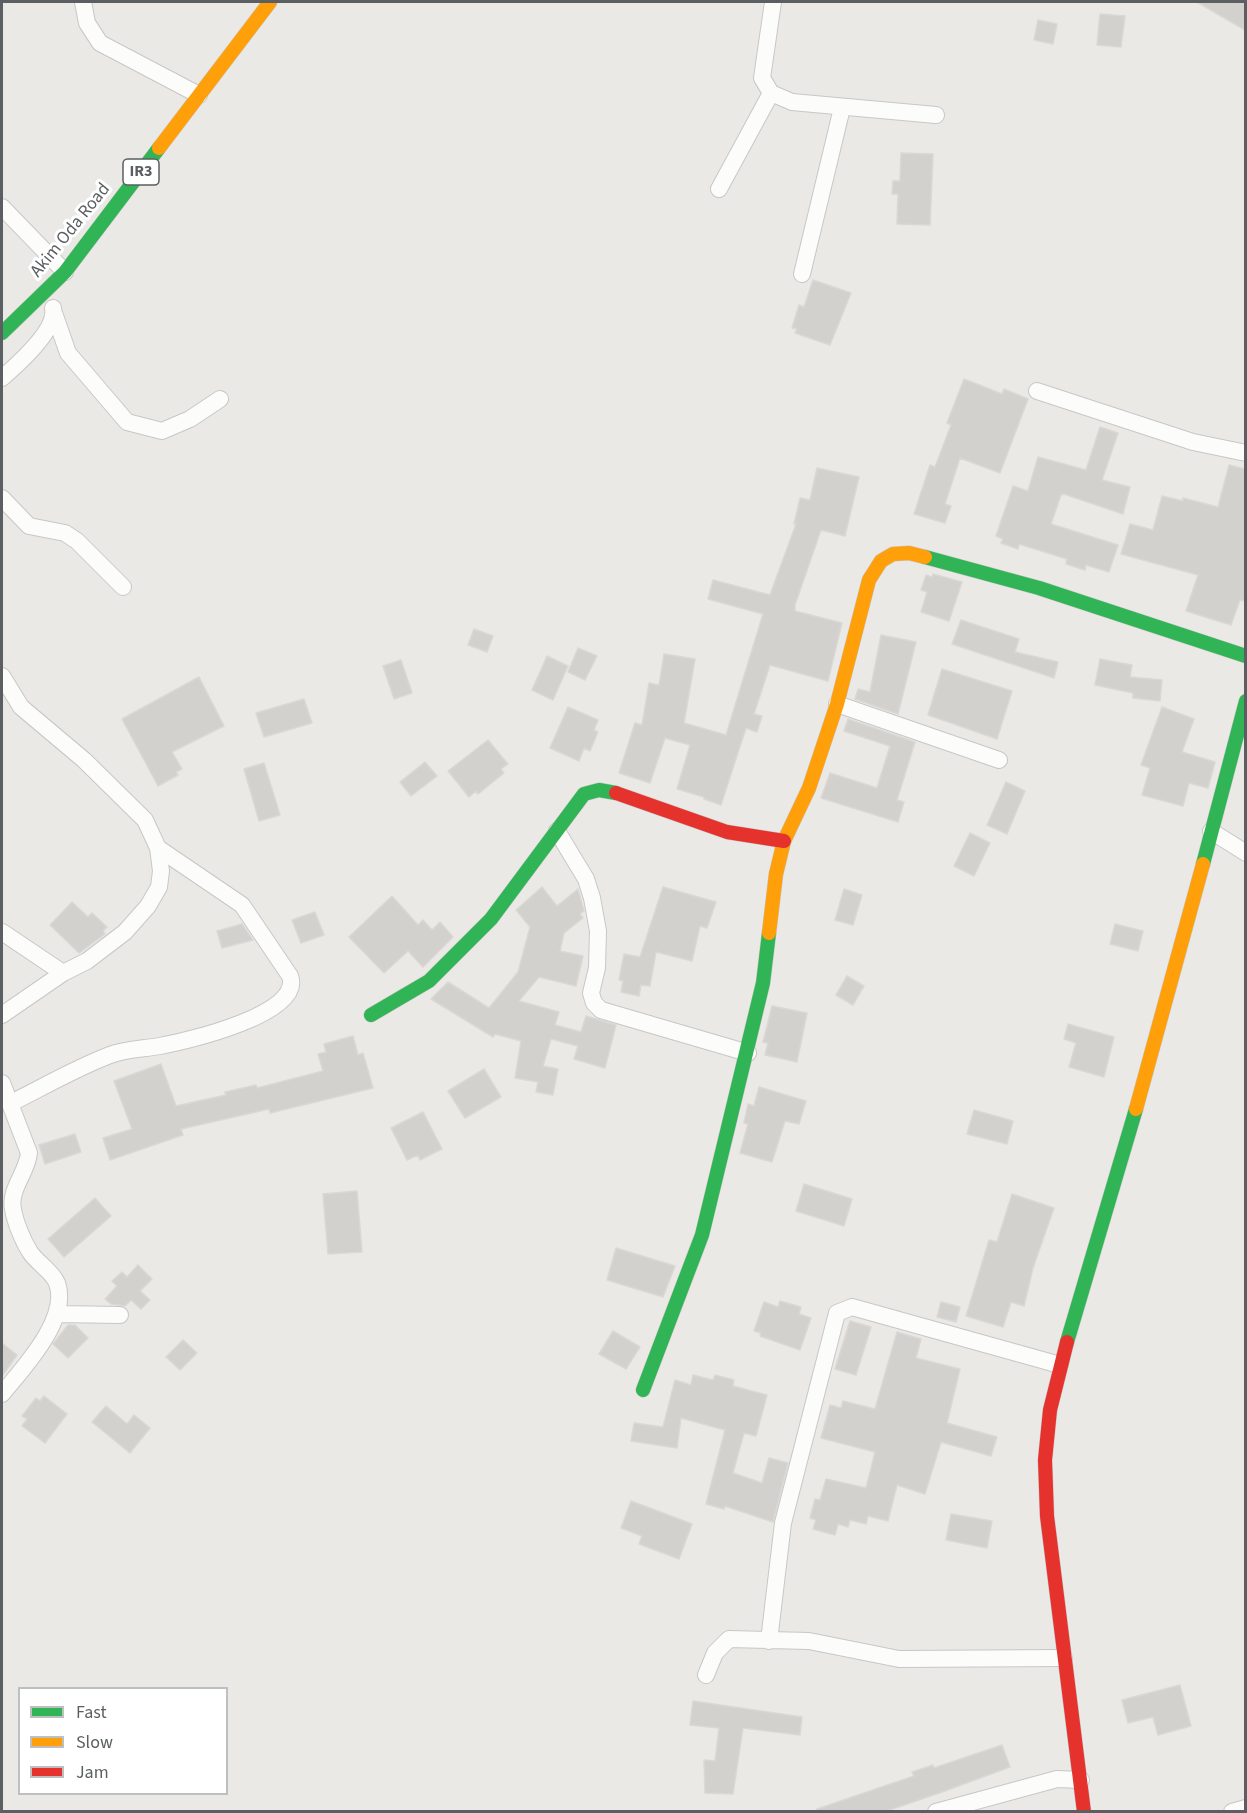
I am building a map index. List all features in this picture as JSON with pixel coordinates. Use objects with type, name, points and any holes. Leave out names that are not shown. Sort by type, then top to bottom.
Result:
[{"type":"street","points":[[83,2],[87,23],[100,43],[199,95]]},
{"type":"street","name":"Akim Oda Road","points":[[2,333],[65,272],[270,2]]},
{"type":"street","points":[[772,2],[762,78],[771,93],[792,102],[936,115]]},
{"type":"street","points":[[719,189],[771,93]]},
{"type":"street","points":[[801,274],[842,108]]},
{"type":"street","points":[[2,207],[65,272]]},
{"type":"street","points":[[50,289],[54,313],[68,353],[127,422],[162,431],[190,419],[220,399]]},
{"type":"street","points":[[2,378],[33,347],[48,327],[54,313]]},
{"type":"street","points":[[1037,391],[1193,442],[1245,453]]},
{"type":"street","points":[[2,498],[29,526],[65,533],[77,540],[123,586]]},
{"type":"street","points":[[644,1390],[702,1235],[733,1104],[748,1053],[763,983],[776,874],[784,840],[797,818],[809,788],[837,704],[869,580],[880,561],[893,554],[909,553],[1039,588],[1245,656]]},
{"type":"street","points":[[2,676],[21,707],[84,760],[145,820],[158,848],[161,871],[159,887],[148,906],[125,932],[87,961],[63,973],[2,1015]]},
{"type":"street","points":[[1084,1812],[1051,1562],[1045,1460],[1050,1410],[1060,1365],[1159,1033],[1245,701]]},
{"type":"street","points":[[837,704],[999,760]]},
{"type":"street","points":[[371,1015],[429,981],[491,919],[584,794],[599,790],[614,792],[648,802],[727,832],[784,840]]},
{"type":"street","points":[[557,831],[586,879],[592,898],[598,932],[597,968],[591,993],[594,1003],[601,1010],[748,1053]]},
{"type":"street","points":[[1211,831],[1245,853]]},
{"type":"street","points":[[11,1103],[110,1055],[203,1036],[264,1013],[289,994],[292,983],[290,976],[242,905],[158,848]]},
{"type":"street","points":[[2,932],[63,973]]},
{"type":"street","points":[[2,1083],[28,1153],[28,1162],[12,1200],[13,1211],[29,1251],[57,1283],[58,1314],[33,1356],[2,1394]]},
{"type":"street","points":[[769,1641],[783,1523],[837,1313],[852,1307],[1060,1365]]},
{"type":"street","points":[[58,1314],[120,1315]]},
{"type":"street","points":[[706,1675],[715,1653],[729,1639],[809,1641],[899,1659],[1064,1658]]},
{"type":"street","points":[[936,1812],[1057,1779],[1081,1780]]},
{"type":"street","points":[[1232,1812],[1245,1808]]},
{"type":"building","points":[[1197,2],[1245,2],[1245,30]]},
{"type":"building","points":[[1100,14],[1125,16],[1121,47],[1097,45]]},
{"type":"building","points":[[1038,20],[1057,24],[1053,44],[1034,40]]},
{"type":"building","points":[[901,153],[933,154],[930,225],[897,224],[898,194],[892,194],[893,181],[900,181]]},
{"type":"building","points":[[813,280],[851,293],[830,345],[795,333],[797,329],[792,328],[799,305],[804,307]]},
{"type":"building","points":[[964,379],[1002,394],[1004,389],[1028,399],[1000,473],[960,458],[945,504],[951,506],[945,523],[914,514],[930,465],[935,467],[951,425],[947,423]]},
{"type":"building","points":[[1100,427],[1118,433],[1102,480],[1130,487],[1123,514],[1064,494],[1061,495],[1051,524],[1118,545],[1109,572],[1086,565],[1085,570],[1066,564],[1067,559],[1019,544],[1018,549],[1001,543],[1003,539],[996,536],[1013,486],[1028,491],[1038,457],[1086,470]]},
{"type":"building","points":[[1229,465],[1245,469],[1245,601],[1240,600],[1231,625],[1186,611],[1198,575],[1121,554],[1130,524],[1153,530],[1162,496],[1183,501],[1183,498],[1218,507]]},
{"type":"building","points":[[817,468],[859,477],[845,536],[821,530],[795,605],[795,611],[842,623],[828,681],[770,665],[754,714],[762,716],[757,732],[746,728],[721,805],[677,789],[690,745],[665,738],[650,783],[619,773],[635,723],[642,725],[649,683],[659,685],[664,654],[695,659],[684,723],[726,735],[763,614],[708,599],[713,580],[770,595],[796,524],[794,524],[800,498],[810,500]]},
{"type":"building","points":[[933,574],[962,582],[949,621],[921,612],[927,592],[921,590],[926,575],[932,577]]},
{"type":"building","points":[[961,620],[1019,639],[1015,652],[1058,662],[1054,678],[952,644]]},
{"type":"building","points":[[474,629],[493,636],[487,652],[468,645]]},
{"type":"building","points":[[881,635],[916,642],[898,714],[855,699],[858,689],[870,692]]},
{"type":"building","points":[[578,648],[597,656],[585,680],[568,672]]},
{"type":"building","points":[[547,656],[568,666],[553,700],[532,690]]},
{"type":"building","points":[[1100,659],[1132,665],[1130,677],[1162,680],[1160,701],[1133,698],[1133,693],[1095,685]]},
{"type":"building","points":[[401,660],[412,693],[394,699],[383,666]]},
{"type":"building","points":[[942,669],[1012,691],[997,739],[928,715]]},
{"type":"building","points":[[199,677],[224,726],[172,752],[182,769],[176,772],[178,775],[158,786],[122,719]]},
{"type":"building","points":[[304,699],[312,723],[264,737],[256,713]]},
{"type":"building","points":[[568,707],[598,720],[594,730],[598,732],[590,751],[584,748],[579,761],[550,748]]},
{"type":"building","points":[[1162,707],[1194,719],[1182,752],[1215,762],[1208,788],[1189,783],[1183,806],[1142,795],[1150,768],[1141,765]]},
{"type":"building","points":[[848,719],[915,742],[897,800],[904,802],[898,822],[821,798],[830,773],[877,788],[890,746],[844,731]]},
{"type":"building","points":[[488,740],[508,764],[501,769],[504,773],[478,794],[476,791],[469,797],[448,771]]},
{"type":"building","points":[[425,762],[437,776],[411,796],[400,782]]},
{"type":"building","points":[[264,763],[280,815],[259,821],[244,769]]},
{"type":"building","points":[[1006,782],[1025,791],[1007,834],[987,825]]},
{"type":"building","points":[[970,833],[990,843],[974,876],[954,866]]},
{"type":"building","points":[[542,887],[557,906],[578,889],[584,911],[580,914],[583,918],[564,933],[560,951],[583,956],[576,986],[539,977],[519,1001],[559,1012],[555,1025],[581,1032],[586,1016],[616,1025],[605,1068],[574,1059],[578,1046],[551,1039],[543,1066],[558,1069],[553,1095],[536,1092],[538,1082],[515,1078],[521,1041],[495,1034],[493,1037],[431,999],[448,982],[489,1008],[518,972],[530,927],[516,910]]},
{"type":"building","points":[[663,887],[716,902],[707,928],[700,926],[692,961],[656,952],[650,986],[641,985],[639,996],[621,992],[623,981],[619,980],[624,954],[640,957]]},
{"type":"building","points":[[844,889],[862,895],[853,925],[835,920]]},
{"type":"building","points":[[392,896],[418,925],[423,920],[432,930],[440,922],[453,937],[423,967],[408,951],[384,973],[349,937]]},
{"type":"building","points":[[72,902],[88,917],[92,913],[107,927],[103,931],[105,934],[79,953],[50,925]]},
{"type":"building","points":[[315,912],[324,935],[301,943],[292,920]]},
{"type":"building","points":[[242,924],[253,940],[222,948],[217,931]]},
{"type":"building","points":[[1115,924],[1143,931],[1138,951],[1110,944]]},
{"type":"building","points":[[847,976],[864,986],[853,1005],[836,995]]},
{"type":"building","points":[[772,1006],[807,1013],[797,1062],[765,1055],[768,1043],[763,1042]]},
{"type":"building","points":[[1068,1024],[1114,1037],[1104,1077],[1069,1067],[1076,1043],[1064,1039]]},
{"type":"building","points":[[353,1036],[358,1055],[363,1053],[373,1088],[270,1113],[269,1109],[181,1129],[183,1135],[110,1160],[103,1138],[132,1129],[114,1081],[161,1064],[176,1106],[226,1095],[225,1092],[256,1085],[257,1088],[323,1071],[318,1054],[326,1052],[324,1044]]},
{"type":"building","points":[[484,1069],[501,1097],[465,1118],[448,1091]]},
{"type":"building","points":[[759,1087],[806,1101],[799,1124],[785,1121],[772,1162],[740,1153],[748,1124],[744,1123],[748,1104],[754,1106]]},
{"type":"building","points":[[974,1110],[1013,1121],[1007,1144],[967,1134]]},
{"type":"building","points":[[423,1112],[442,1149],[420,1160],[418,1155],[407,1160],[391,1128]]},
{"type":"building","points":[[75,1134],[81,1152],[45,1164],[39,1145]]},
{"type":"building","points":[[804,1184],[852,1199],[844,1226],[796,1211]]},
{"type":"building","points":[[357,1191],[362,1252],[328,1254],[323,1194]]},
{"type":"building","points":[[1012,1194],[1054,1208],[1033,1268],[1024,1306],[1011,1302],[1003,1327],[966,1316],[989,1240],[997,1242]]},
{"type":"building","points":[[95,1198],[111,1216],[64,1257],[48,1239]]},
{"type":"building","points":[[616,1248],[675,1266],[663,1297],[607,1280]]},
{"type":"building","points":[[138,1265],[152,1279],[140,1291],[150,1300],[141,1309],[131,1300],[125,1306],[111,1304],[105,1299],[117,1286],[112,1281],[122,1272],[127,1277]]},
{"type":"building","points":[[780,1301],[801,1307],[799,1314],[811,1318],[800,1350],[760,1336],[761,1333],[754,1331],[764,1302],[778,1307]]},
{"type":"building","points":[[941,1302],[960,1307],[956,1322],[937,1317]]},
{"type":"building","points":[[850,1321],[871,1327],[856,1375],[835,1369]]},
{"type":"building","points":[[68,1325],[75,1325],[88,1338],[68,1358],[53,1344]]},
{"type":"building","points":[[613,1331],[640,1347],[626,1369],[599,1354]]},
{"type":"building","points":[[897,1332],[921,1339],[916,1358],[960,1369],[947,1423],[997,1437],[991,1456],[941,1442],[925,1494],[897,1485],[888,1521],[868,1516],[866,1524],[850,1520],[848,1527],[838,1524],[835,1535],[813,1529],[816,1520],[810,1518],[815,1499],[820,1500],[826,1479],[866,1488],[875,1452],[821,1438],[830,1405],[841,1408],[843,1401],[875,1409]]},
{"type":"building","points":[[183,1340],[197,1353],[180,1370],[166,1357]]},
{"type":"building","points":[[2,1343],[17,1355],[2,1376]]},
{"type":"building","points":[[693,1375],[713,1380],[715,1375],[734,1380],[733,1386],[767,1395],[756,1436],[744,1433],[733,1473],[762,1483],[769,1458],[788,1463],[773,1522],[725,1506],[724,1509],[706,1504],[725,1430],[681,1418],[677,1448],[631,1441],[634,1423],[663,1427],[675,1380],[691,1385]]},
{"type":"building","points":[[44,1396],[67,1414],[45,1443],[22,1426],[27,1419],[22,1416],[36,1398],[40,1401]]},
{"type":"building","points":[[106,1406],[127,1424],[134,1415],[150,1428],[130,1453],[92,1422]]},
{"type":"building","points":[[631,1501],[692,1524],[679,1559],[639,1544],[642,1536],[621,1528]]},
{"type":"building","points":[[951,1514],[992,1521],[987,1548],[946,1540]]},
{"type":"building","points":[[1180,1685],[1191,1726],[1158,1735],[1153,1717],[1128,1723],[1122,1700]]},
{"type":"building","points":[[693,1701],[802,1717],[800,1735],[743,1728],[733,1794],[705,1793],[704,1760],[715,1761],[719,1728],[690,1725]]},
{"type":"building","points":[[1002,1745],[1010,1767],[942,1792],[884,1812],[817,1812],[817,1809],[914,1776],[912,1772],[933,1765],[934,1768]]},
{"type":"traffic: fast","points":[[2,333],[65,272],[159,148]]},
{"type":"traffic: fast","points":[[925,557],[1039,588],[1246,656]]},
{"type":"traffic: fast","points":[[1203,864],[1246,701]]},
{"type":"traffic: fast","points":[[371,1015],[429,981],[491,919],[584,794],[599,790],[616,793]]},
{"type":"traffic: fast","points":[[643,1390],[702,1235],[763,983],[769,933]]},
{"type":"traffic: fast","points":[[1067,1342],[1136,1109]]},
{"type":"traffic: slow","points":[[159,148],[270,2]]},
{"type":"traffic: slow","points":[[769,933],[776,874],[784,841],[809,788],[837,704],[869,580],[881,561],[893,554],[909,553],[925,557]]},
{"type":"traffic: slow","points":[[1136,1109],[1203,864]]},
{"type":"traffic: jam","points":[[616,793],[727,832],[784,841]]},
{"type":"traffic: jam","points":[[1067,1342],[1050,1410],[1045,1460],[1047,1516],[1084,1812]]}]
